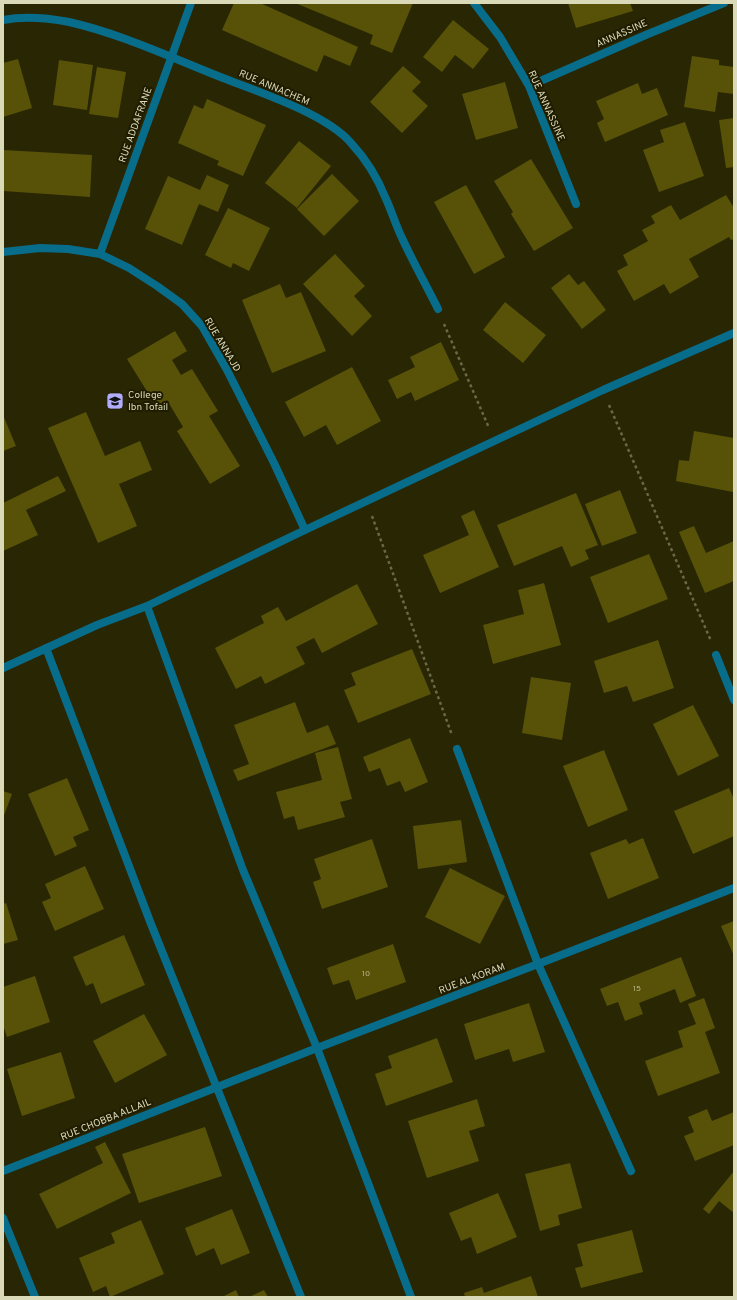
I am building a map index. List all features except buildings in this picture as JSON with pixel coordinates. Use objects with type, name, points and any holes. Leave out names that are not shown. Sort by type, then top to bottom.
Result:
[{"type":"street","name":"RUE ADDAFRANE","points":[[100,254],[191,3]]},
{"type":"street","name":"RUE ANNASSINE","points":[[474,3],[500,37],[529,86],[576,204]]},
{"type":"street","name":"ANNASSINE","points":[[529,86],[648,34],[724,3]]},
{"type":"street","name":"RUE ANNACHEM","points":[[3,20],[15,18],[45,19],[68,22],[95,29],[171,57],[304,111],[330,125],[350,142],[370,167],[386,197],[402,238],[438,308]]},
{"type":"street","name":"RUE ANNAJD","points":[[3,252],[40,248],[68,249],[100,254],[129,268],[182,304],[202,326],[230,377],[306,530]]},
{"type":"street","points":[[3,668],[97,625],[147,606],[603,390],[734,333]]},
{"type":"street","points":[[147,606],[243,870],[316,1048],[411,1297]]},
{"type":"street","points":[[46,648],[151,924],[301,1297]]},
{"type":"street","points":[[716,655],[734,700]]},
{"type":"street","points":[[457,748],[538,964],[632,1171]]},
{"type":"street","name":"RUE AL KORAM","points":[[217,1087],[734,888]]},
{"type":"street","name":"RUE CHOBBA ALLAIL","points":[[3,1171],[217,1087]]},
{"type":"street","points":[[3,1218],[35,1297]]},
{"type":"path","points":[[438,308],[494,441]]},
{"type":"path","points":[[603,390],[716,655]]},
{"type":"path","points":[[367,501],[457,748]]},
{"type":"place","name":"College Ibn Tofail","points":[[115,401]]}]
